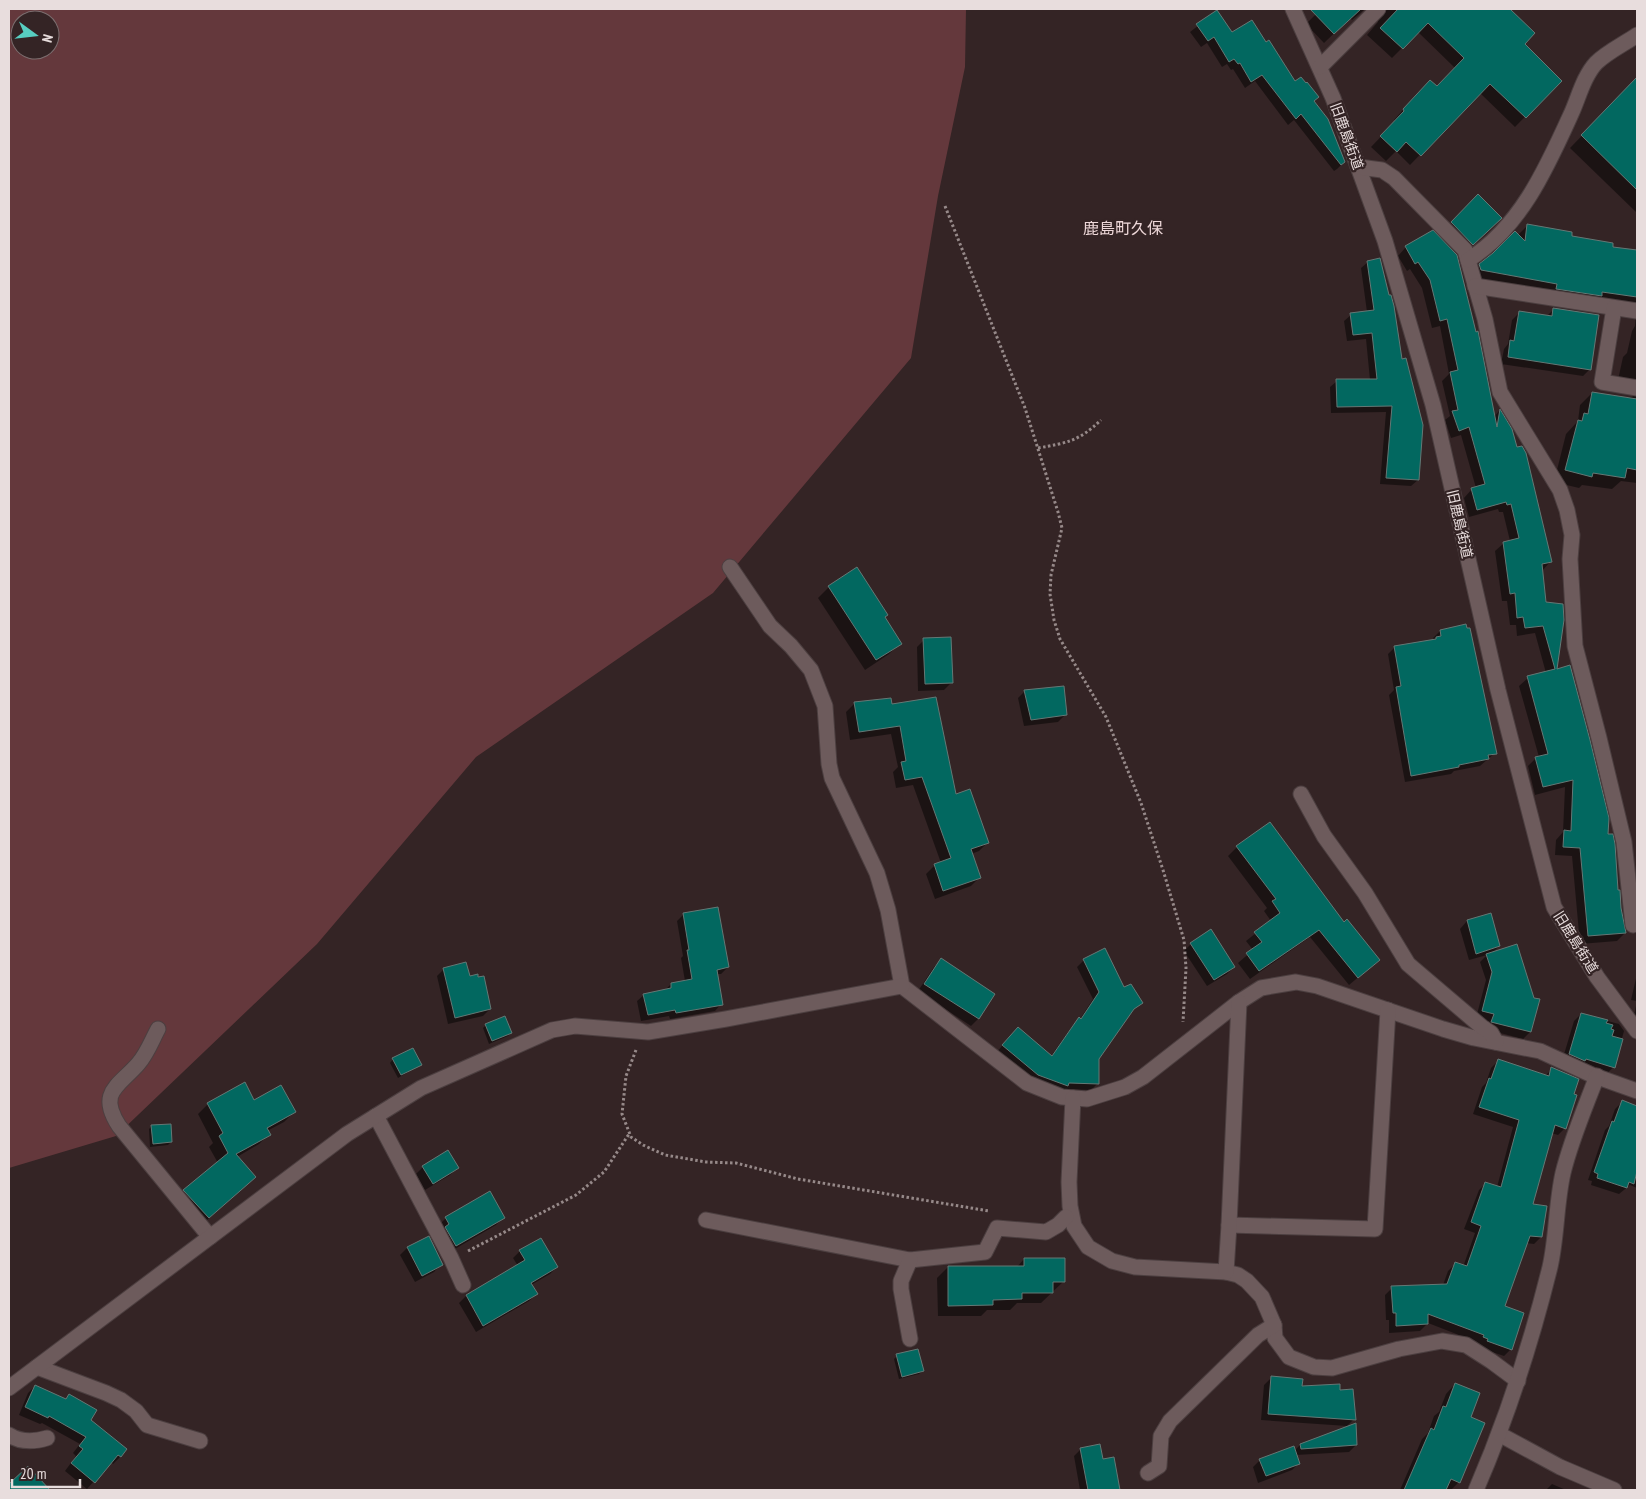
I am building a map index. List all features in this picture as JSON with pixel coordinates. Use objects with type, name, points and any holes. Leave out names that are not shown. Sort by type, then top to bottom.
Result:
[{"type":"street","name":"旧鹿島街道","points":[[1293,9],[1333,98],[1359,167],[1385,241],[1433,405],[1498,690],[1554,907],[1597,977],[1637,1031]]},
{"type":"street","points":[[1320,67],[1378,9]]},
{"type":"street","points":[[1468,260],[1499,236],[1534,189],[1555,150],[1586,80],[1596,64],[1637,35]]},
{"type":"street","points":[[1359,167],[1382,170],[1394,178],[1465,250],[1485,319],[1500,392],[1560,490],[1567,510],[1572,535],[1570,559],[1575,646],[1624,842],[1633,925]]},
{"type":"street","points":[[1476,286],[1637,312]]},
{"type":"street","points":[[1614,308],[1602,382],[1637,388]]},
{"type":"street","points":[[730,567],[770,626],[791,646],[811,670],[824,706],[832,778],[877,873],[888,910],[902,986],[1027,1084],[1062,1098],[1087,1099],[1125,1087],[1143,1078],[1239,1002],[1261,988],[1296,982],[1318,986],[1443,1029],[1540,1051],[1637,1091]]},
{"type":"street","points":[[1301,794],[1324,836],[1365,893],[1408,964],[1491,1033],[1496,1042]]},
{"type":"street","points":[[9,1388],[347,1134],[421,1088],[552,1030],[575,1026],[644,1032],[726,1019],[902,986]]},
{"type":"street","points":[[1226,1272],[1239,1002]]},
{"type":"street","points":[[1229,1225],[1375,1229],[1388,1010]]},
{"type":"street","points":[[158,1029],[140,1063],[112,1089],[111,1109],[119,1126],[210,1237]]},
{"type":"street","points":[[1476,1490],[1518,1382],[1550,1265],[1563,1175],[1572,1142],[1597,1076]]},
{"type":"street","points":[[1074,1098],[1068,1182],[1070,1206],[1074,1226],[1088,1247],[1112,1261],[1135,1267],[1226,1272],[1238,1276],[1247,1281],[1262,1297],[1274,1325],[1275,1338],[1289,1357],[1314,1367],[1332,1368],[1400,1349],[1442,1341],[1466,1345],[1518,1382]]},
{"type":"street","points":[[376,1116],[451,1258],[463,1285]]},
{"type":"street","points":[[706,1220],[910,1260],[985,1252],[997,1228],[1046,1232],[1058,1225],[1066,1217]]},
{"type":"street","points":[[910,1260],[901,1281],[910,1339]]},
{"type":"street","points":[[1148,1473],[1159,1466],[1161,1436],[1170,1421],[1258,1335],[1274,1325]]},
{"type":"street","points":[[37,1367],[121,1400],[136,1411],[147,1425],[200,1441]]},
{"type":"street","points":[[1499,1434],[1560,1467],[1614,1490]]},
{"type":"street","points":[[9,1436],[18,1440],[31,1441],[47,1438]]},
{"type":"path","points":[[946,206],[1025,408],[1062,528],[1051,575],[1050,594],[1054,620],[1060,639],[1106,717],[1141,803],[1184,940],[1186,968],[1182,1020],[1188,1042]]},
{"type":"path","points":[[1038,448],[1070,442],[1089,431],[1101,420]]},
{"type":"path","points":[[644,1032],[626,1076],[622,1114],[631,1137],[643,1144],[665,1155],[706,1162],[736,1163],[798,1179],[996,1212]]},
{"type":"path","points":[[451,1258],[576,1195],[604,1172],[629,1133]]},
{"type":"shaded area","points":[[9,9],[966,9],[965,67],[938,196],[911,358],[713,593],[476,757],[317,944],[116,1136],[9,1168]]},
{"type":"building","points":[[1310,9],[1361,9],[1334,34]]},
{"type":"building","points":[[1398,9],[1510,9],[1535,33],[1525,44],[1562,81],[1526,118],[1490,84],[1421,156],[1406,142],[1397,152],[1380,136],[1430,80],[1437,86],[1464,58],[1428,23],[1403,49],[1380,28]]},
{"type":"building","points":[[1217,10],[1232,32],[1252,20],[1266,42],[1269,40],[1295,81],[1301,77],[1307,82],[1319,97],[1314,101],[1328,119],[1345,162],[1341,165],[1301,114],[1296,119],[1262,75],[1251,82],[1240,63],[1238,64],[1234,59],[1229,62],[1214,37],[1208,41],[1196,24]]},
{"type":"building","points":[[1637,77],[1637,190],[1581,135]]},
{"type":"building","points":[[1478,194],[1502,218],[1473,245],[1451,222]]},
{"type":"building","points":[[1527,224],[1572,232],[1572,236],[1613,243],[1613,247],[1637,250],[1637,297],[1602,292],[1602,296],[1556,289],[1557,284],[1481,270],[1479,264],[1515,231],[1525,241]]},
{"type":"building","points":[[1433,230],[1457,255],[1476,332],[1478,331],[1497,427],[1500,409],[1512,429],[1517,447],[1522,446],[1526,453],[1552,562],[1542,564],[1546,602],[1563,604],[1564,620],[1557,669],[1570,665],[1590,740],[1609,818],[1608,834],[1613,834],[1615,844],[1618,890],[1620,890],[1626,933],[1588,936],[1580,848],[1563,847],[1564,830],[1571,831],[1573,780],[1543,787],[1535,757],[1548,754],[1527,676],[1555,669],[1543,626],[1525,628],[1523,617],[1517,618],[1515,593],[1510,594],[1503,542],[1519,538],[1511,504],[1507,505],[1506,502],[1477,510],[1471,488],[1485,484],[1469,427],[1459,431],[1452,411],[1458,410],[1450,372],[1458,370],[1447,319],[1440,321],[1430,280],[1418,262],[1415,264],[1405,246]]},
{"type":"building","points":[[1380,258],[1389,295],[1391,295],[1394,306],[1402,359],[1406,358],[1423,425],[1419,480],[1386,478],[1392,406],[1337,407],[1336,379],[1377,379],[1372,333],[1353,335],[1350,313],[1374,310],[1367,261]]},
{"type":"building","points":[[1553,308],[1599,315],[1591,370],[1508,357],[1510,340],[1514,341],[1519,311],[1552,316]]},
{"type":"building","points":[[1592,392],[1637,399],[1637,470],[1627,468],[1625,478],[1593,473],[1592,477],[1565,470],[1578,420],[1582,421],[1584,413],[1588,414]]},
{"type":"building","points":[[857,567],[888,615],[885,617],[902,644],[876,660],[828,586]]},
{"type":"building","points":[[1466,624],[1467,628],[1470,628],[1497,754],[1488,755],[1489,759],[1459,765],[1459,767],[1411,776],[1396,687],[1401,686],[1394,646],[1436,639],[1436,637],[1441,636],[1440,630]]},
{"type":"building","points":[[951,637],[953,683],[925,684],[923,638]]},
{"type":"building","points":[[1064,686],[1067,715],[1031,720],[1024,690]]},
{"type":"building","points":[[936,697],[956,794],[970,789],[989,843],[971,849],[981,878],[943,891],[934,864],[951,858],[922,777],[905,780],[901,762],[906,761],[900,726],[859,732],[854,702],[891,698],[892,704]]},
{"type":"building","points":[[1270,822],[1344,922],[1347,919],[1380,960],[1358,978],[1319,930],[1259,971],[1246,953],[1262,942],[1254,932],[1280,913],[1272,901],[1276,899],[1236,846]]},
{"type":"building","points":[[718,907],[729,967],[717,970],[723,1005],[676,1013],[675,1010],[648,1015],[643,994],[671,988],[671,983],[692,979],[683,913]]},
{"type":"building","points":[[1491,913],[1500,946],[1476,954],[1467,920]]},
{"type":"building","points":[[1211,929],[1235,967],[1214,980],[1190,943]]},
{"type":"building","points":[[1517,944],[1534,998],[1540,999],[1531,1032],[1491,1022],[1494,1014],[1482,1011],[1492,972],[1486,954]]},
{"type":"building","points":[[1105,948],[1124,987],[1131,984],[1143,1003],[1134,1009],[1099,1059],[1099,1084],[1069,1083],[1068,1086],[1038,1075],[1002,1045],[1018,1027],[1052,1056],[1099,992],[1083,959]]},
{"type":"building","points":[[941,958],[995,994],[979,1019],[924,984]]},
{"type":"building","points":[[466,962],[470,976],[478,974],[478,977],[484,976],[491,1009],[455,1018],[443,968]]},
{"type":"building","points":[[1581,1013],[1608,1020],[1606,1023],[1613,1025],[1611,1029],[1614,1030],[1612,1036],[1623,1039],[1615,1068],[1586,1059],[1585,1061],[1569,1054]]},
{"type":"building","points":[[505,1016],[512,1033],[492,1041],[485,1024]]},
{"type":"building","points":[[413,1048],[422,1065],[401,1075],[392,1058]]},
{"type":"building","points":[[1498,1059],[1549,1076],[1551,1067],[1579,1079],[1574,1094],[1577,1095],[1566,1129],[1555,1125],[1533,1204],[1547,1206],[1542,1237],[1530,1236],[1505,1306],[1524,1313],[1512,1350],[1487,1341],[1488,1339],[1483,1337],[1484,1335],[1428,1314],[1428,1324],[1396,1326],[1396,1313],[1393,1313],[1391,1286],[1447,1284],[1455,1262],[1467,1266],[1481,1226],[1471,1222],[1485,1182],[1501,1187],[1519,1120],[1479,1107]]},
{"type":"building","points":[[245,1082],[254,1100],[281,1085],[296,1112],[267,1128],[271,1135],[236,1154],[256,1177],[209,1218],[183,1190],[228,1153],[219,1136],[223,1133],[207,1103]]},
{"type":"building","points":[[1622,1100],[1637,1106],[1637,1171],[1634,1184],[1629,1182],[1627,1188],[1597,1178],[1598,1174],[1594,1172],[1612,1121],[1614,1122]]},
{"type":"building","points":[[171,1124],[172,1142],[153,1144],[151,1125]]},
{"type":"building","points":[[448,1150],[459,1168],[433,1184],[422,1166]]},
{"type":"building","points":[[490,1191],[505,1218],[456,1246],[445,1227],[449,1224],[445,1217]]},
{"type":"building","points":[[429,1236],[443,1265],[422,1276],[407,1247]]},
{"type":"building","points":[[541,1238],[558,1267],[531,1283],[538,1294],[483,1326],[466,1295],[525,1260],[519,1250]]},
{"type":"building","points":[[1024,1258],[1065,1258],[1065,1282],[1053,1282],[1053,1293],[1022,1293],[1022,1299],[993,1300],[993,1305],[948,1306],[948,1266],[1024,1266]]},
{"type":"building","points":[[918,1349],[924,1371],[902,1377],[896,1354]]},
{"type":"building","points":[[1271,1376],[1303,1379],[1302,1386],[1340,1384],[1340,1390],[1353,1389],[1356,1420],[1268,1414]]},
{"type":"building","points":[[1455,1383],[1480,1393],[1471,1417],[1485,1423],[1460,1483],[1451,1479],[1446,1490],[1404,1490],[1431,1428],[1434,1430],[1443,1406],[1446,1407]]},
{"type":"building","points":[[35,1385],[66,1399],[69,1394],[97,1410],[91,1420],[127,1449],[121,1457],[118,1455],[95,1483],[71,1463],[83,1449],[79,1446],[86,1437],[49,1416],[48,1418],[25,1407]]},
{"type":"building","points":[[1356,1423],[1357,1445],[1301,1449],[1300,1444]]},
{"type":"building","points":[[1100,1444],[1103,1459],[1114,1457],[1120,1490],[1088,1490],[1080,1448]]},
{"type":"building","points":[[1294,1446],[1300,1464],[1266,1476],[1259,1459]]},
{"type":"building","points":[[28,1466],[50,1490],[9,1490],[9,1484]]},
{"type":"district","name":"鹿島町久保","points":[[1123,228]]}]
